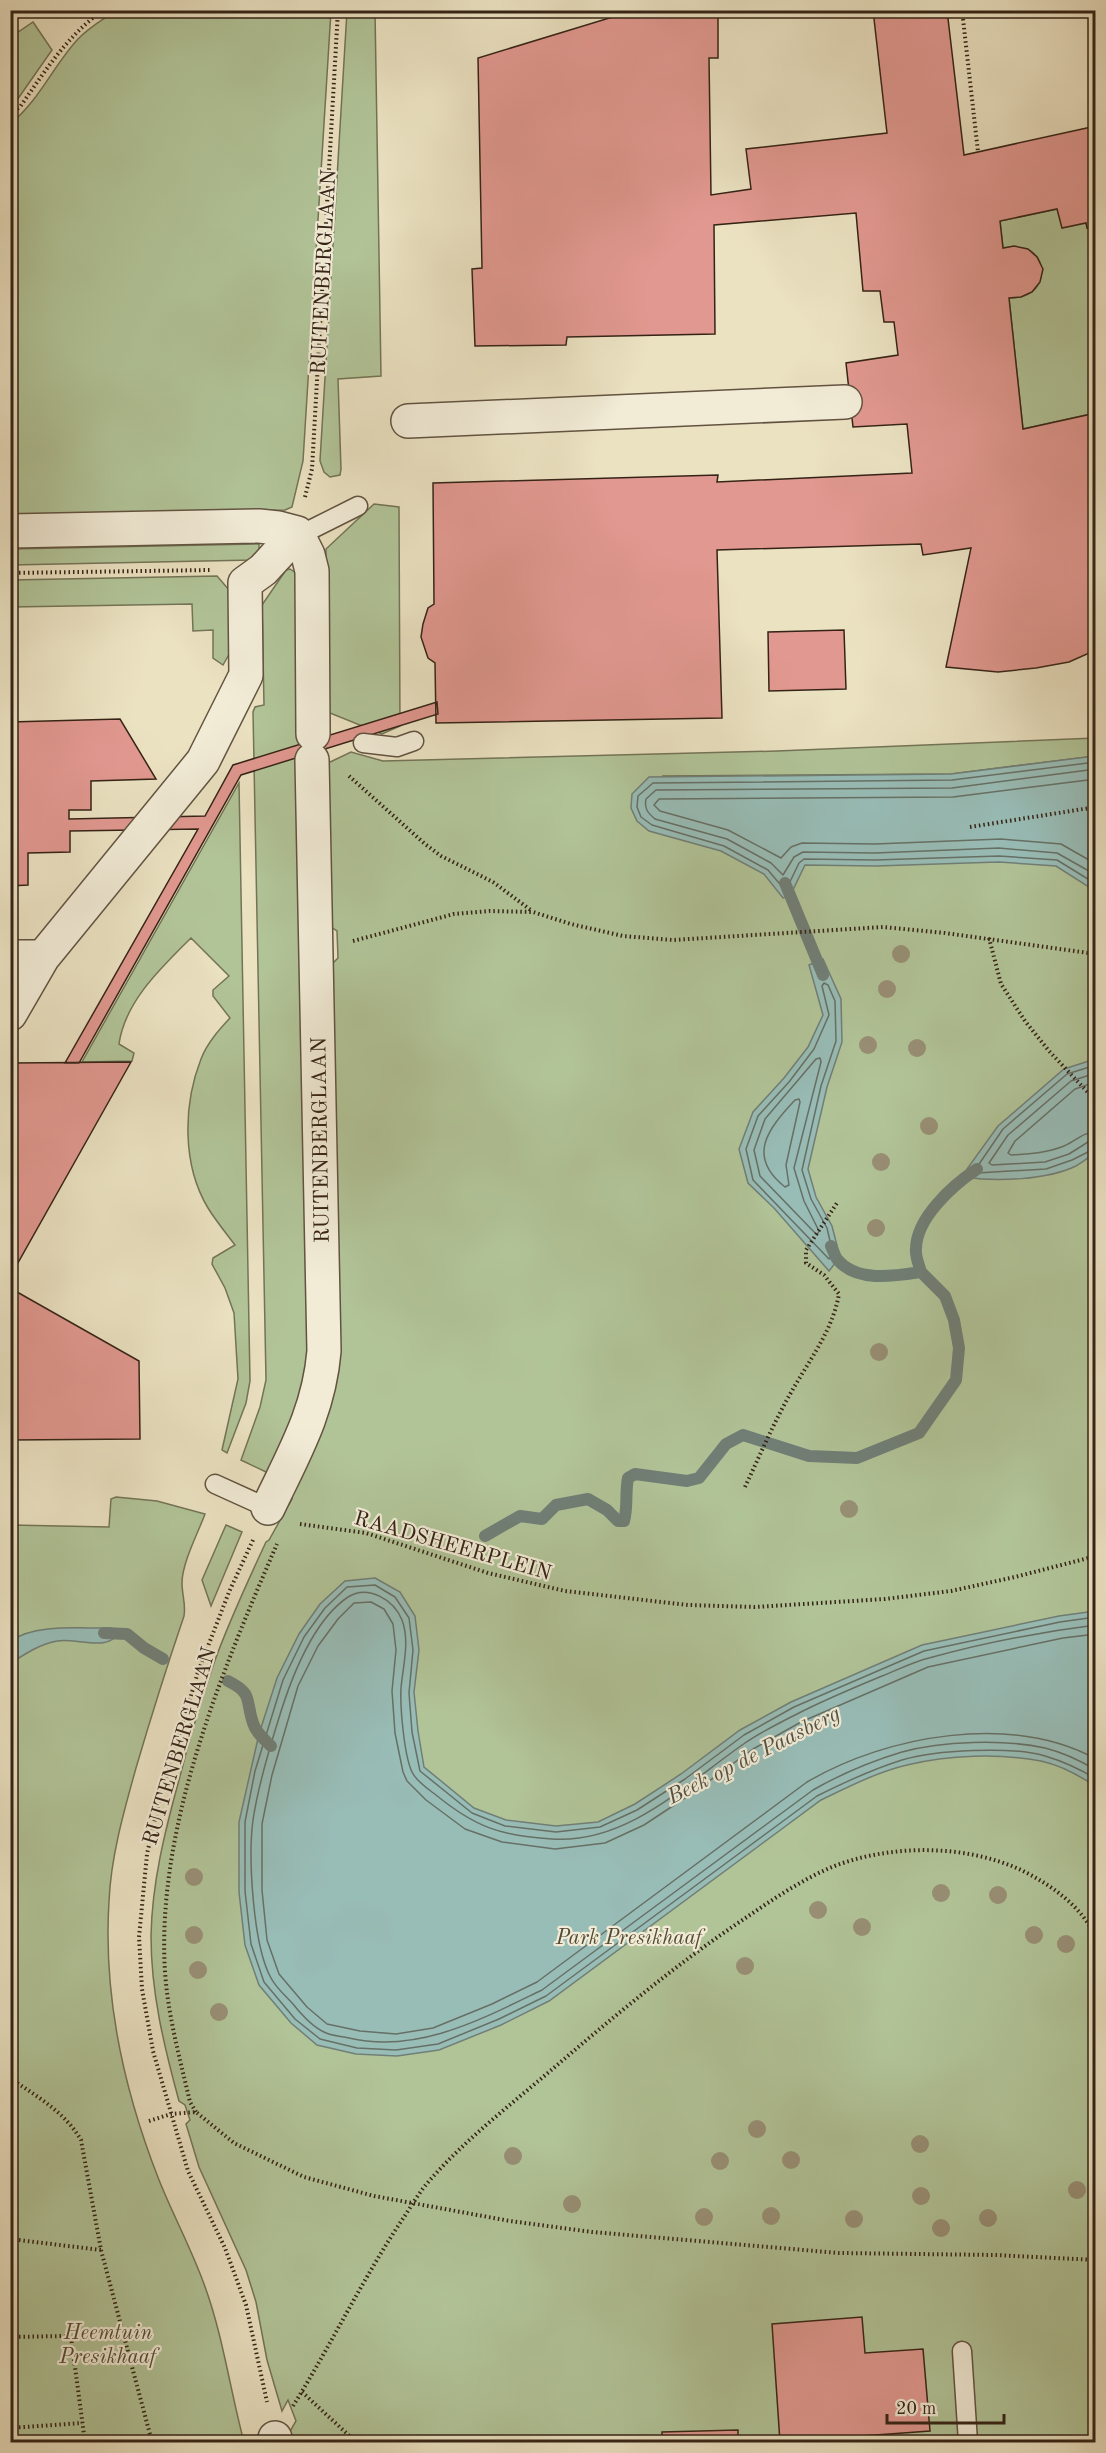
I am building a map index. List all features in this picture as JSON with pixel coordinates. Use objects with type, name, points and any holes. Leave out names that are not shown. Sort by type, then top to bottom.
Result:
[{"type":"street","points":[[408,421],[845,402]]},
{"type":"street","points":[[10,531],[259,526],[297,532],[263,570],[245,583],[246,675],[203,761],[43,957],[10,1014]]},
{"type":"street","name":"RUITENBERGLAAN","points":[[278,1514],[322,1380],[324,1312],[316,956],[312,571],[308,555],[297,532]]},
{"type":"street","points":[[10,957],[43,957]]},
{"type":"lane","points":[[297,532],[309,530],[358,506]]},
{"type":"lane","points":[[363,743],[397,747],[414,741]]},
{"type":"lane","points":[[215,1484],[278,1514]]},
{"type":"lane","points":[[962,2351],[968,2442]]},
{"type":"path","points":[[10,114],[20,107],[70,37],[103,10]]},
{"type":"path","name":"RUITENBERGLAAN","points":[[297,532],[312,469],[338,10]]},
{"type":"path","points":[[962,10],[978,152]]},
{"type":"path","points":[[10,573],[220,570],[245,583]]},
{"type":"path","points":[[313,747],[441,856],[493,882],[533,912]]},
{"type":"path","points":[[970,827],[1095,807]]},
{"type":"path","points":[[316,956],[374,934],[454,914],[489,911],[533,912],[622,936],[673,940],[884,927],[989,938],[1095,954]]},
{"type":"path","points":[[989,938],[1001,984],[1026,1021],[1064,1069],[1095,1101]]},
{"type":"path","points":[[745,1487],[795,1384],[826,1332],[837,1307],[839,1294],[824,1275],[806,1263],[806,1250],[837,1203]]},
{"type":"path","points":[[278,1514],[226,1664],[176,1832],[164,1933],[165,1973],[170,2014],[190,2102],[196,2112],[234,2143],[304,2177],[374,2196],[510,2221],[592,2232],[838,2253],[984,2255],[1095,2260]]},
{"type":"path","name":"RUITENBERGLAAN","points":[[276,2440],[246,2305],[225,2248],[188,2171],[153,2051],[142,1989],[139,1937],[147,1854],[158,1806],[198,1672],[229,1592],[278,1514]]},
{"type":"path","name":"RAADSHEERPLEIN","points":[[278,1514],[297,1524],[366,1533],[488,1573],[565,1592],[688,1605],[767,1607],[885,1599],[951,1591],[1095,1556]]},
{"type":"path","points":[[276,2440],[385,2246],[428,2182],[458,2152],[617,2014],[717,1937],[771,1900],[833,1867],[894,1853],[935,1851],[989,1857],[1036,1877],[1056,1891],[1073,1906],[1095,1938]]},
{"type":"path","points":[[10,2078],[49,2104],[75,2130],[81,2140],[101,2250],[152,2442]]},
{"type":"path","points":[[149,2121],[171,2114],[196,2112]]},
{"type":"path","points":[[10,2239],[101,2250]]},
{"type":"path","points":[[10,2337],[123,2335]]},
{"type":"path","points":[[71,2337],[85,2442]]},
{"type":"path","points":[[302,2392],[356,2442]]},
{"type":"path","points":[[10,2428],[82,2423]]},
{"type":"green space","points":[[115,11],[331,11],[303,461],[292,507],[285,510],[11,515],[10,124],[38,94],[78,39]]},
{"type":"green space","points":[[347,11],[375,11],[381,376],[338,379],[341,469],[340,475],[330,477],[324,472],[320,461]]},
{"type":"green space","points":[[33,22],[52,50],[11,107],[11,37]]},
{"type":"green space","points":[[1057,209],[1086,223],[1087,227],[1095,226],[1095,413],[1023,429],[1009,298],[1021,297],[1032,292],[1040,281],[1041,269],[1040,262],[1032,252],[1024,248],[1003,248],[1000,221]]},
{"type":"green space","points":[[374,504],[399,507],[400,726],[382,734],[325,711],[326,549]]},
{"type":"green space","points":[[259,544],[259,553],[253,560],[11,565],[10,549]]},
{"type":"green space","points":[[290,569],[296,573],[310,1343],[305,1391],[268,1473],[241,1460],[260,1407],[266,1380],[253,712],[255,707],[264,705],[262,605],[286,570]]},
{"type":"green space","points":[[217,576],[236,598],[236,642],[223,665],[213,658],[213,630],[193,631],[192,604],[11,607],[10,580]]},
{"type":"green space","name":"Park Presikhaaf","points":[[1095,738],[1095,756],[951,774],[662,776],[806,798],[1095,768],[1095,2442],[292,2442],[289,2433],[296,2421],[288,2400],[282,2411],[267,2360],[256,2302],[246,2270],[199,2167],[186,2124],[190,2120],[185,2105],[179,2101],[159,2019],[153,1978],[151,1936],[154,1896],[164,1838],[209,1677],[232,1617],[266,1542],[292,1499],[292,1489],[328,1414],[334,1392],[331,965],[338,958],[337,931],[331,927],[328,763],[351,752],[383,761],[777,751]]},
{"type":"green space","points":[[239,783],[250,1381],[246,1403],[227,1453],[222,1450],[238,1379],[234,1313],[225,1288],[212,1264],[213,1258],[235,1245],[211,1213],[199,1191],[190,1154],[188,1115],[201,1059],[210,1042],[230,1018],[213,996],[213,990],[229,976],[191,938],[146,986],[129,1013],[119,1044],[134,1053],[132,1061],[82,1062]]},
{"type":"green space","name":"Heemtuin Presikhaaf","points":[[116,1497],[157,1501],[205,1514],[187,1557],[182,1583],[184,1616],[127,1801],[112,1867],[109,1901],[109,1972],[126,2078],[159,2180],[211,2303],[244,2442],[11,2442],[11,1525],[109,1527],[111,1499]]},
{"type":"green space","points":[[226,1525],[242,1532],[211,1606],[202,1580]]},
{"type":"water","points":[[1095,756],[1095,891],[1056,866],[999,862],[876,866],[805,865],[790,896],[783,898],[764,874],[721,851],[649,831],[637,821],[631,808],[632,794],[649,777],[951,774]]},
{"type":"water","points":[[823,959],[841,999],[842,1042],[827,1087],[808,1169],[816,1197],[832,1226],[840,1257],[829,1271],[774,1208],[748,1183],[739,1149],[753,1112],[808,1047],[823,1015],[809,965]]},
{"type":"water","points":[[1095,1059],[1095,1153],[1064,1171],[1036,1177],[991,1179],[965,1177],[967,1169],[998,1126],[1064,1069]]},
{"type":"water","points":[[375,1578],[400,1592],[415,1616],[419,1650],[414,1692],[424,1767],[474,1808],[506,1820],[556,1826],[598,1822],[635,1804],[681,1774],[740,1730],[791,1702],[922,1645],[1059,1616],[1095,1611],[1095,1786],[1069,1771],[1025,1758],[974,1756],[939,1759],[885,1772],[821,1800],[549,2001],[501,2025],[439,2050],[397,2056],[356,2054],[317,2045],[291,2023],[259,1985],[245,1945],[239,1892],[239,1822],[259,1734],[277,1678],[299,1634],[320,1604],[345,1581]]},
{"type":"water","points":[[112,1628],[118,1632],[108,1642],[64,1640],[51,1642],[11,1663],[11,1641],[21,1635],[46,1629]]},
{"type":"building","points":[[615,10],[718,10],[718,58],[709,58],[711,195],[751,189],[746,149],[887,133],[873,10],[947,10],[964,155],[1096,126],[1096,226],[1087,228],[1086,223],[1062,228],[1057,209],[1000,221],[1003,248],[1014,246],[1028,249],[1037,257],[1043,269],[1040,282],[1032,292],[1021,297],[1009,298],[1023,429],[1096,413],[1096,622],[1090,625],[1096,641],[1096,650],[1069,662],[1036,668],[998,672],[946,667],[971,548],[923,555],[921,544],[717,550],[722,718],[436,723],[435,663],[428,658],[421,637],[428,608],[434,604],[433,483],[718,475],[717,482],[912,473],[907,424],[853,427],[846,363],[898,355],[894,322],[884,322],[880,291],[863,291],[856,213],[714,225],[715,334],[567,337],[566,345],[475,346],[472,269],[482,268],[478,58],[616,16]]},
{"type":"building","points":[[844,630],[846,689],[769,691],[768,632]]},
{"type":"building","points":[[437,702],[438,714],[241,775],[79,1063],[65,1063],[198,829],[70,831],[70,852],[28,853],[28,885],[10,886],[10,722],[120,719],[156,779],[91,781],[91,810],[69,810],[69,819],[205,816],[233,765]]},
{"type":"building","points":[[131,1062],[10,1277],[10,1068],[13,1063]]},
{"type":"building","points":[[10,1288],[139,1361],[140,1439],[10,1440]]},
{"type":"building","points":[[862,2317],[865,2353],[923,2349],[930,2431],[780,2442],[772,2324]]},
{"type":"building","points":[[738,2430],[738,2442],[662,2442],[662,2432]]},
{"type":"building","points":[[560,2437],[560,2442],[492,2442],[492,2438]]},
{"type":"waterway","points":[[785,883],[823,975]]},
{"type":"waterway","points":[[921,1272],[916,1252],[922,1226],[937,1203],[977,1169]]},
{"type":"waterway","points":[[485,1536],[520,1516],[542,1519],[556,1505],[588,1499],[607,1510],[618,1521],[624,1521],[628,1478],[635,1474],[687,1481],[699,1478],[726,1444],[743,1435],[809,1456],[857,1458],[919,1433],[956,1380],[959,1348],[954,1320],[945,1296],[921,1272],[888,1276],[854,1272],[837,1259],[831,1246]]},
{"type":"waterway","name":"Beek op de Paasberg","points":[[104,1633],[127,1634],[144,1648],[163,1659]]},
{"type":"waterway","name":"Beek op de Paasberg","points":[[228,1681],[245,1694],[254,1727],[271,1746]]}]
